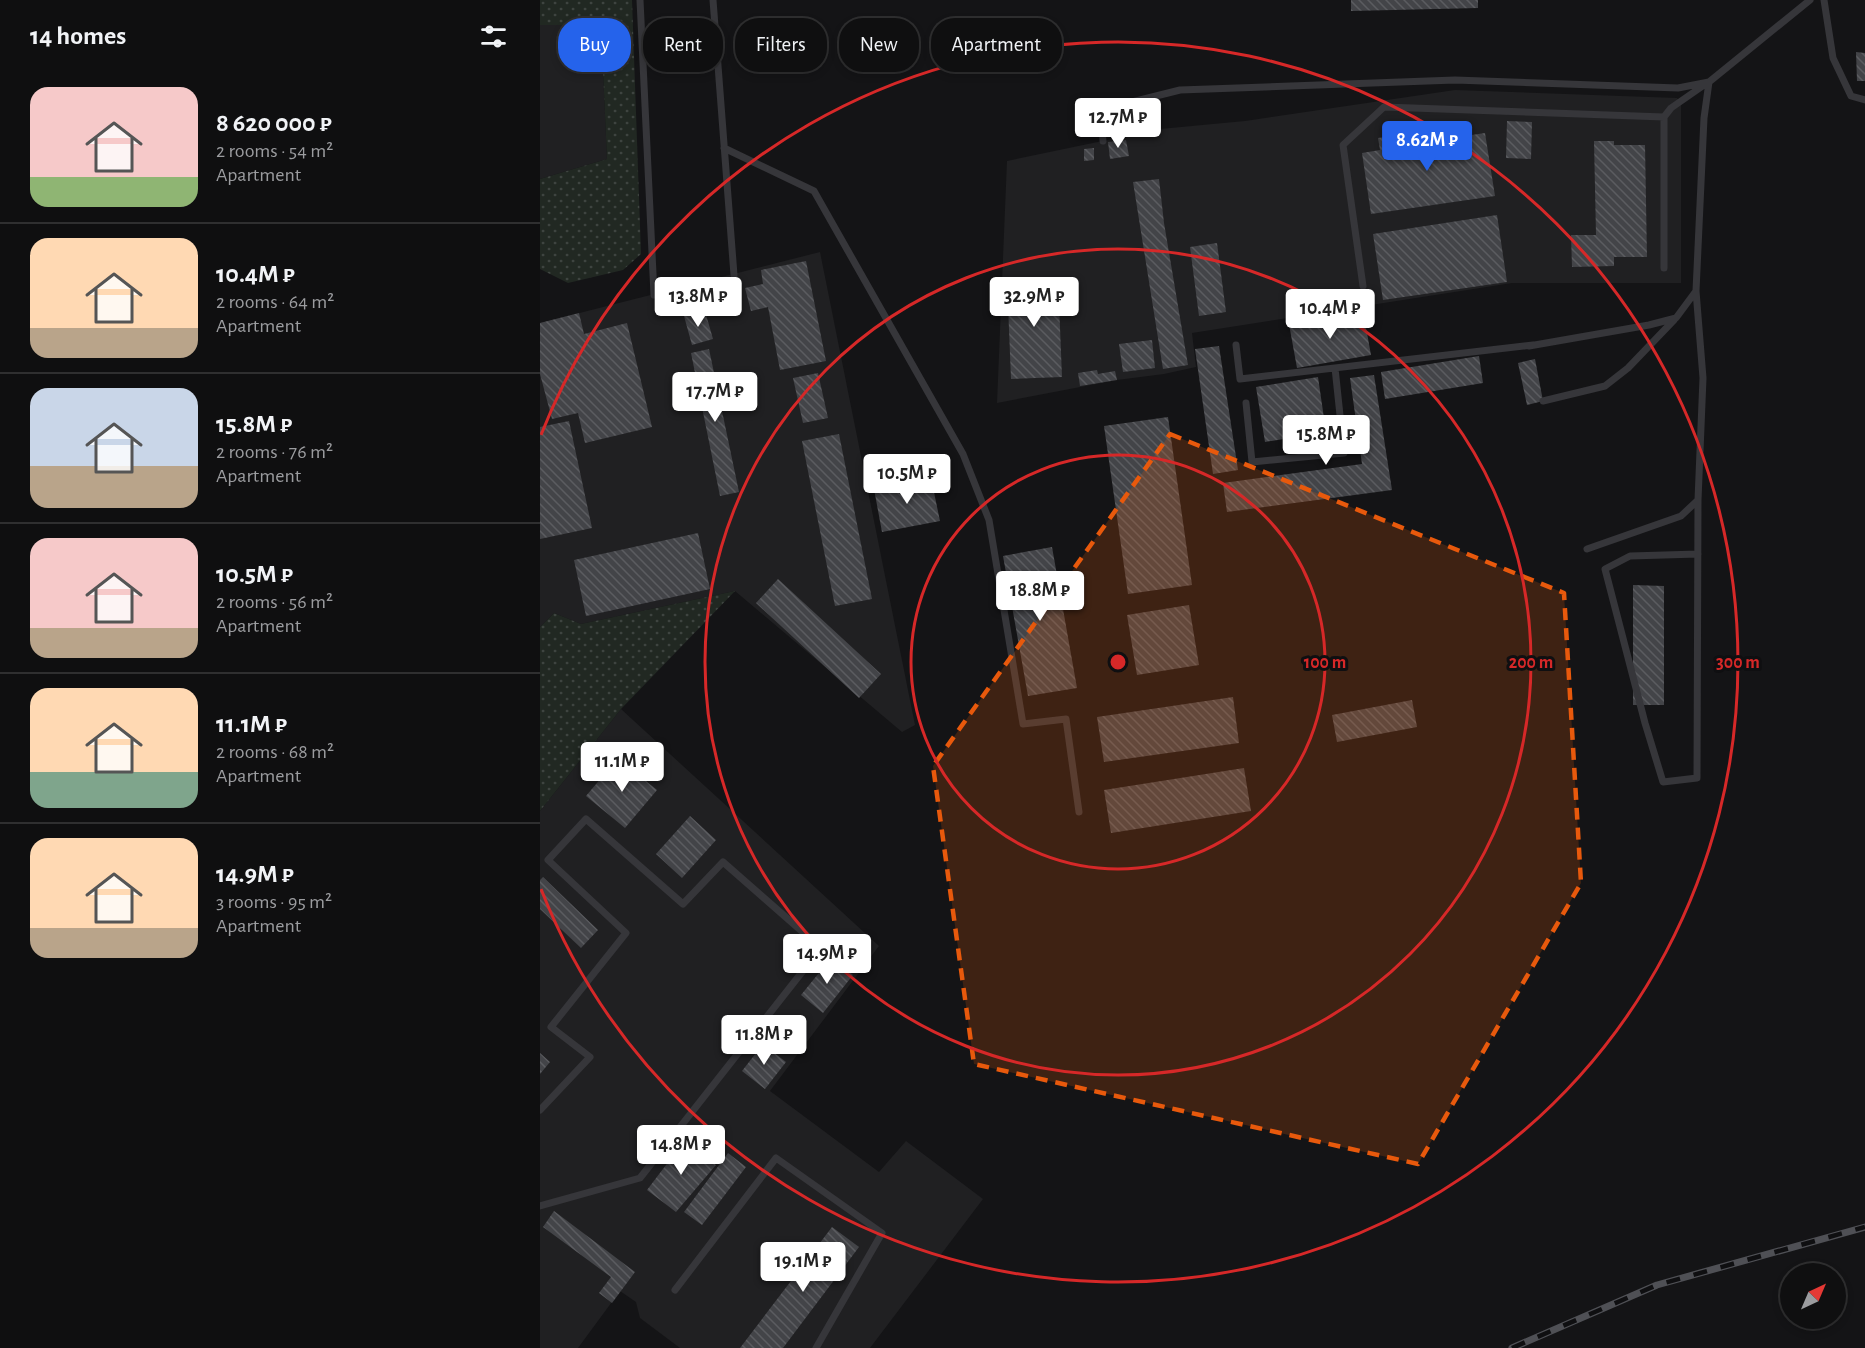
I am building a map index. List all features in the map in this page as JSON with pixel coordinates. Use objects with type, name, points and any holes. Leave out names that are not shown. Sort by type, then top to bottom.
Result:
[{"type":"lane","points":[[640,0],[654,295]]},
{"type":"lane","points":[[713,0],[734,274]]},
{"type":"lane","points":[[1664,268],[1664,117],[1671,108],[1709,82],[1810,0]]},
{"type":"lane","points":[[1824,0],[1833,58],[1851,96],[1865,100]]},
{"type":"lane","points":[[1103,141],[1100,110],[1180,90],[1455,80],[1678,88],[1709,82]]},
{"type":"lane","points":[[1698,554],[1630,556],[1605,569],[1645,723],[1663,782],[1697,778],[1698,554],[1698,500],[1703,378],[1696,291],[1704,118],[1709,82]]},
{"type":"lane","points":[[1363,286],[1343,145],[1384,107],[1664,117]]},
{"type":"lane","points":[[724,148],[814,191],[963,454],[989,520],[1023,724],[1066,718],[1079,812]]},
{"type":"lane","points":[[1543,401],[1605,386],[1628,368],[1676,318],[1696,291]]},
{"type":"lane","points":[[1529,346],[1649,325],[1676,318]]},
{"type":"lane","points":[[1236,345],[1240,379],[1539,344]]},
{"type":"lane","points":[[1246,403],[1252,462],[1344,453],[1335,368]]},
{"type":"lane","points":[[1587,549],[1681,516],[1698,500]]},
{"type":"lane","points":[[540,1110],[590,1057],[551,1027],[626,933],[548,860],[586,819],[683,904],[723,862],[821,948],[640,1178],[540,1206]]},
{"type":"lane","points":[[675,1290],[776,1158],[882,1233],[816,1348]]},
{"type":"highlighted area","points":[[1170,434],[1564,593],[1581,883],[1418,1164],[974,1064],[933,766]]},
{"type":"shaded area","points":[[540,0],[632,0],[641,254],[623,270],[568,283],[540,269],[540,179],[607,159],[603,72],[631,72],[631,18],[558,18],[558,25],[540,25]]},
{"type":"shaded area","points":[[540,25],[558,25],[558,72],[603,72],[607,159],[540,179]]},
{"type":"shaded area","points":[[1455,90],[1677,98],[1681,106],[1681,283],[1512,283],[1192,333],[1196,367],[997,403],[1007,161],[1160,129],[1245,121]]},
{"type":"shaded area","points":[[820,252],[915,725],[902,732],[735,591],[581,624],[554,613],[540,627],[540,323]]},
{"type":"shaded area","points":[[735,591],[621,709],[540,811],[540,627],[554,613],[581,624]]},
{"type":"shaded area","points":[[621,709],[879,946],[770,1091],[879,1172],[906,1141],[983,1199],[870,1348],[680,1348],[640,1318],[636,1302],[620,1291],[578,1348],[540,1348],[540,811]]},
{"type":"building","points":[[1351,0],[1478,0],[1478,8],[1351,11]]},
{"type":"building","points":[[1856,52],[1865,53],[1865,81],[1857,81]]},
{"type":"building","points":[[1507,121],[1532,122],[1531,159],[1506,158]]},
{"type":"building","points":[[1422,131],[1424,142],[1485,133],[1495,196],[1371,214],[1362,153],[1380,150],[1378,138]]},
{"type":"building","points":[[1126,140],[1129,156],[1110,159],[1108,142]]},
{"type":"building","points":[[1594,141],[1614,141],[1614,145],[1645,145],[1647,257],[1614,257],[1614,266],[1572,267],[1571,235],[1596,235]]},
{"type":"building","points":[[1094,148],[1094,160],[1084,161],[1084,149]]},
{"type":"building","points":[[1159,179],[1164,223],[1188,365],[1163,369],[1133,182]]},
{"type":"building","points":[[1497,215],[1507,282],[1383,300],[1373,234]]},
{"type":"building","points":[[1217,243],[1226,312],[1199,316],[1190,247]]},
{"type":"building","points":[[806,261],[826,361],[780,370],[768,307],[751,311],[745,288],[763,284],[761,270]]},
{"type":"building","points":[[1058,278],[1062,377],[1011,379],[1007,280]]},
{"type":"building","points":[[705,311],[713,339],[692,345],[684,316]]},
{"type":"building","points":[[1363,311],[1371,355],[1297,368],[1289,324]]},
{"type":"building","points":[[579,313],[584,334],[627,323],[652,427],[585,443],[578,413],[552,419],[540,374],[540,323]]},
{"type":"building","points":[[1152,340],[1155,368],[1123,372],[1119,344]]},
{"type":"building","points":[[1219,346],[1238,470],[1213,474],[1195,349]]},
{"type":"building","points":[[709,349],[739,492],[720,496],[691,353]]},
{"type":"building","points":[[1479,356],[1483,383],[1385,399],[1381,372]]},
{"type":"building","points":[[1535,359],[1543,401],[1527,405],[1518,363]]},
{"type":"building","points":[[1097,370],[1098,374],[1115,371],[1117,380],[1080,386],[1078,373]]},
{"type":"building","points":[[818,373],[828,418],[803,423],[793,378]]},
{"type":"building","points":[[1374,375],[1392,490],[1227,512],[1223,483],[1362,464],[1350,378]]},
{"type":"building","points":[[1318,377],[1326,432],[1265,442],[1256,387]]},
{"type":"building","points":[[1168,417],[1192,585],[1128,594],[1104,426]]},
{"type":"building","points":[[569,421],[592,528],[540,539],[540,427]]},
{"type":"building","points":[[839,434],[872,599],[835,606],[802,441]]},
{"type":"building","points":[[931,478],[940,521],[882,532],[874,489]]},
{"type":"building","points":[[698,533],[710,589],[586,616],[574,560]]},
{"type":"building","points":[[1052,547],[1077,688],[1028,696],[1003,556]]},
{"type":"building","points":[[778,579],[881,674],[859,698],[756,603]]},
{"type":"building","points":[[1633,585],[1664,586],[1664,705],[1633,705]]},
{"type":"building","points":[[1189,605],[1199,665],[1137,675],[1127,615]]},
{"type":"building","points":[[1233,697],[1239,743],[1104,762],[1097,717]]},
{"type":"building","points":[[1412,700],[1417,727],[1337,742],[1332,715]]},
{"type":"building","points":[[618,758],[657,790],[625,828],[586,796]]},
{"type":"building","points":[[1244,768],[1251,811],[1111,833],[1104,790]]},
{"type":"building","points":[[690,816],[716,840],[682,878],[656,854]]},
{"type":"building","points":[[543,877],[598,930],[581,948],[540,909],[540,880]]},
{"type":"building","points":[[831,958],[853,975],[823,1013],[801,995]]},
{"type":"building","points":[[763,1044],[786,1062],[765,1089],[742,1071]]},
{"type":"building","points":[[540,1053],[550,1062],[540,1074]]},
{"type":"building","points":[[685,1140],[716,1165],[676,1212],[647,1190]]},
{"type":"building","points":[[728,1153],[746,1167],[702,1225],[684,1212]]},
{"type":"building","points":[[554,1211],[635,1272],[612,1303],[599,1293],[611,1277],[543,1227]]},
{"type":"building","points":[[832,1227],[859,1247],[783,1348],[740,1348]]},
{"type":"railway","points":[[1512,1348],[1657,1285],[1865,1227]]}]
